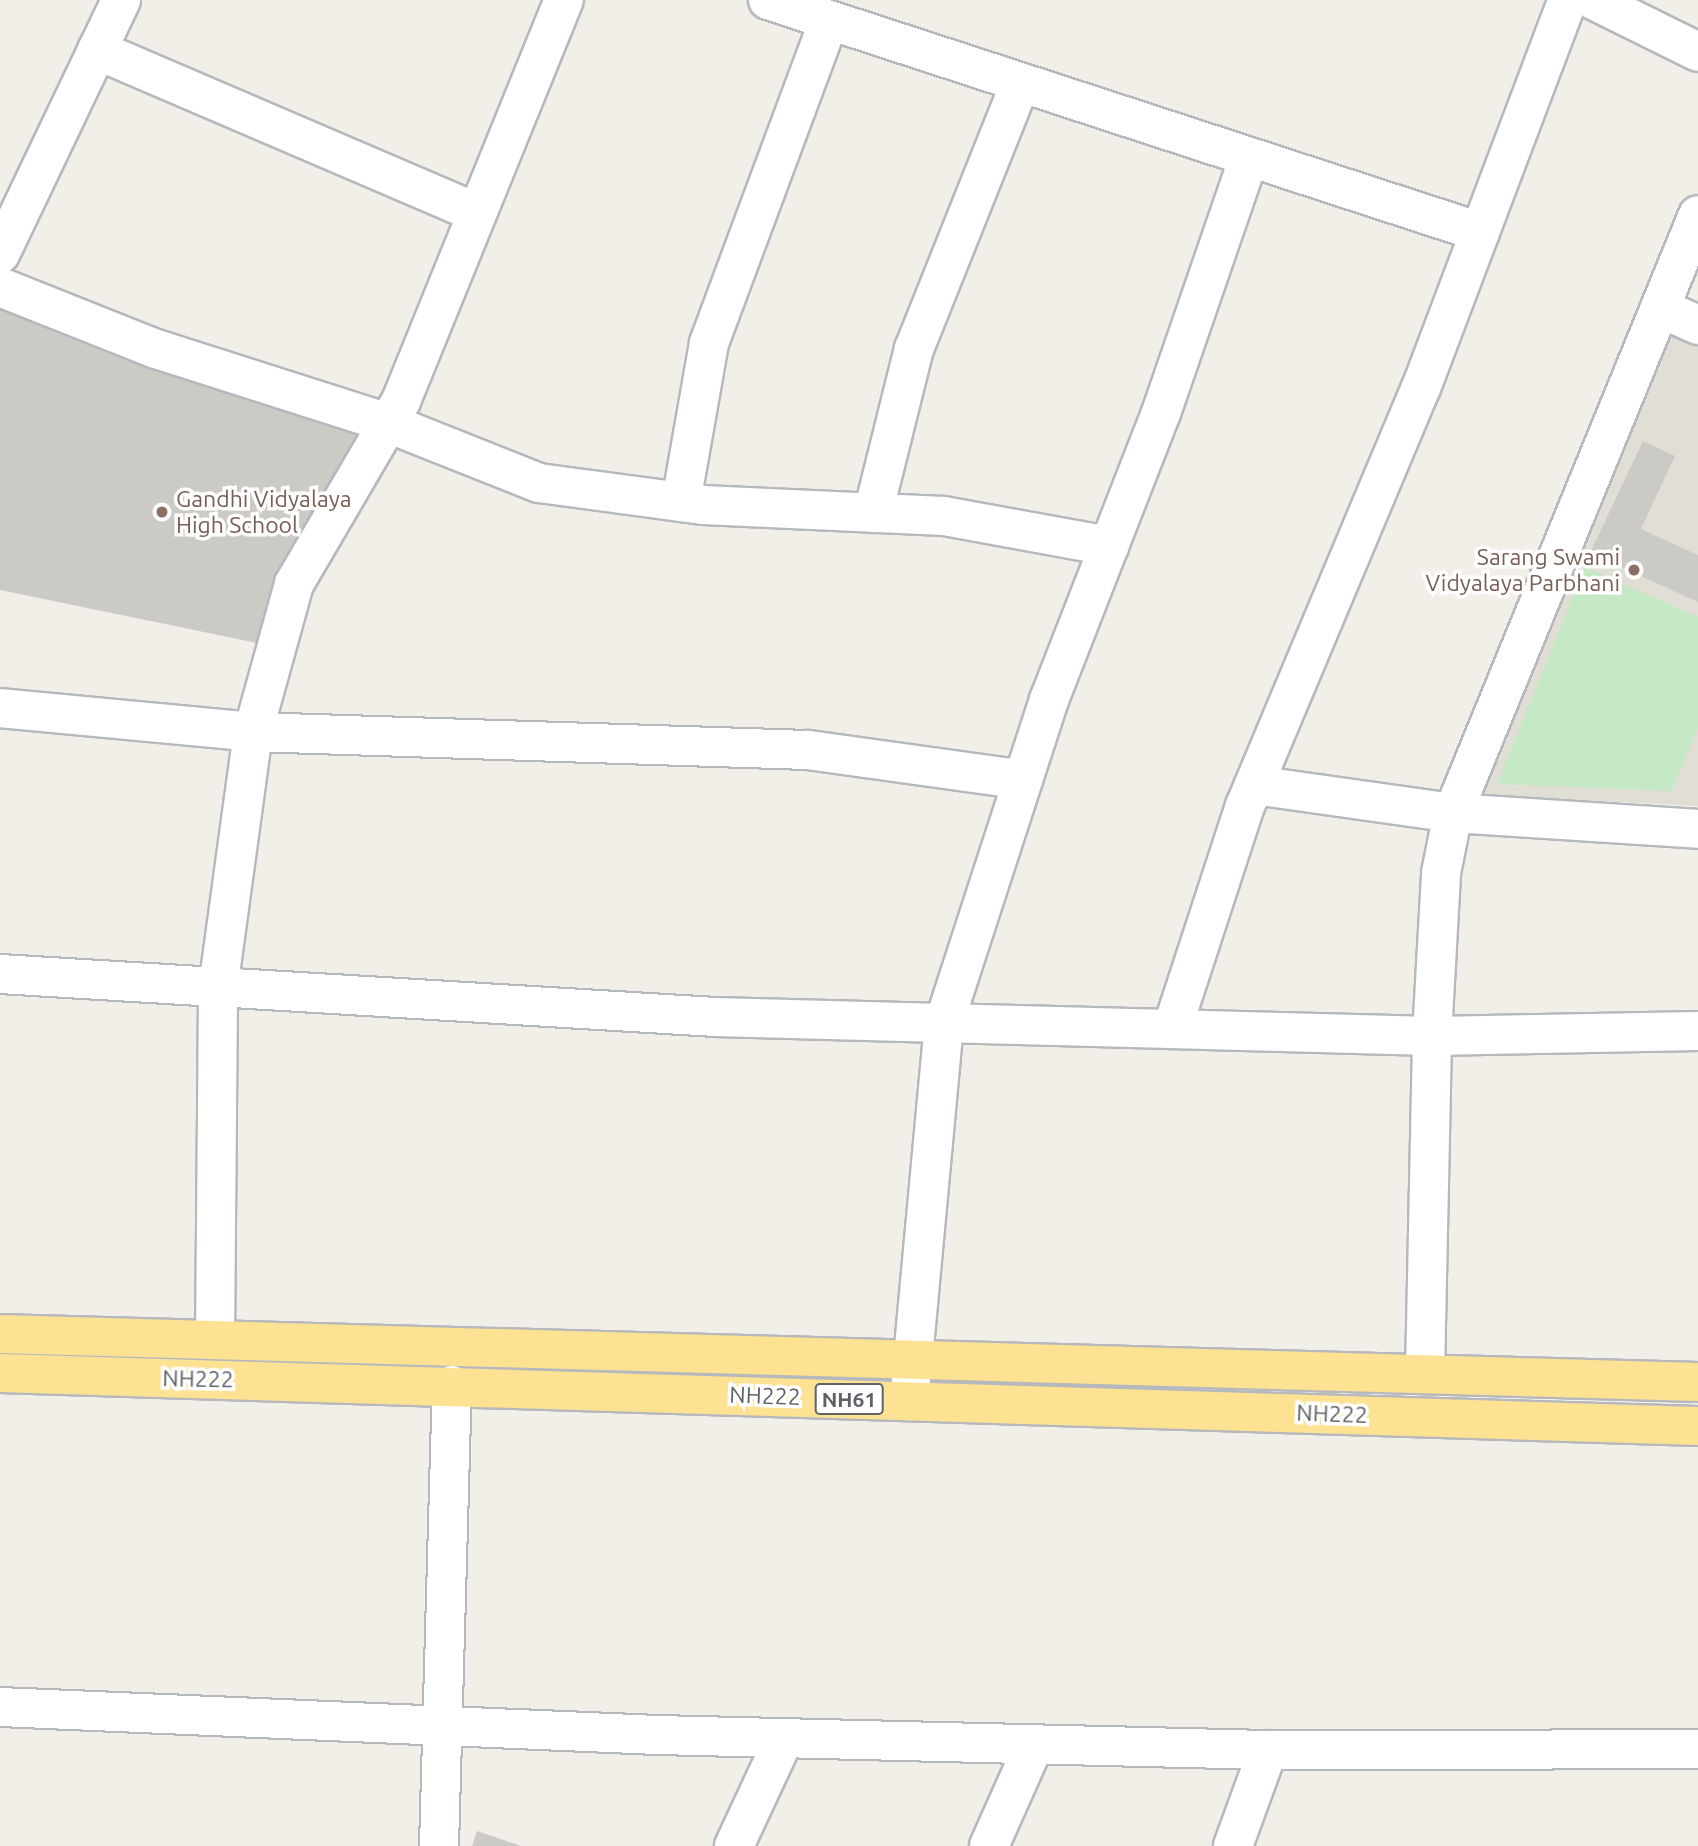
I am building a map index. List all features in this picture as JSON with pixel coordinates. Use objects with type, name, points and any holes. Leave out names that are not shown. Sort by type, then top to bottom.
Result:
[{"type":"highway","name":"NH222","points":[[0,1334],[1698,1382]]},
{"type":"highway","name":"NH222","points":[[0,1373],[452,1385],[1698,1426]]},
{"type":"street","points":[[0,254],[121,0]]},
{"type":"street","points":[[215,1340],[218,988],[253,732],[294,584],[388,424],[564,0]]},
{"type":"street","points":[[768,0],[1020,85],[1480,232]]},
{"type":"street","points":[[1172,1029],[1254,785],[1421,388],[1568,0]]},
{"type":"street","points":[[1593,0],[1698,52]]},
{"type":"street","points":[[681,502],[709,342],[829,21]]},
{"type":"street","points":[[97,50],[477,213]]},
{"type":"street","points":[[873,513],[914,349],[1020,85]]},
{"type":"street","points":[[909,1401],[944,1023],[1023,780],[1161,413],[1249,158]]},
{"type":"street","points":[[1425,1374],[1432,1036],[1441,873],[1453,813],[1698,215]]},
{"type":"street","points":[[0,287],[156,349],[388,424],[539,483],[681,502],[944,516],[1109,546]]},
{"type":"street","points":[[1660,308],[1698,325]]},
{"type":"street","points":[[0,708],[253,732],[808,750],[1023,780]]},
{"type":"street","points":[[1254,785],[1453,813],[1698,829]]},
{"type":"street","points":[[0,974],[715,1017],[1432,1036],[1698,1031]]},
{"type":"street","points":[[439,1846],[452,1385]]},
{"type":"street","points":[[0,1706],[784,1739],[1268,1750],[1698,1749]]},
{"type":"street","points":[[734,1846],[784,1739]]},
{"type":"street","points":[[989,1846],[1034,1745]]},
{"type":"street","points":[[1233,1846],[1268,1750]]},
{"type":"shaded area","name":"Sarang Swami Vidyalaya Parbhani","points":[[1668,331],[1698,346],[1698,806],[1479,795]]},
{"type":"green space","points":[[1585,567],[1698,617],[1698,728],[1671,791],[1497,784]]},
{"type":"building","name":"Gandhi Vidyalaya High School","points":[[0,306],[360,434],[262,644],[0,590]]},
{"type":"building","points":[[1643,441],[1675,456],[1641,529],[1698,555],[1698,602],[1590,553]]},
{"type":"building","points":[[477,1831],[521,1846],[472,1846]]},
{"type":"place","name":"Gandhi Vidyalaya High School","points":[[162,512]]},
{"type":"place","name":"Sarang Swami Vidyalaya Parbhani","points":[[1634,570]]}]
